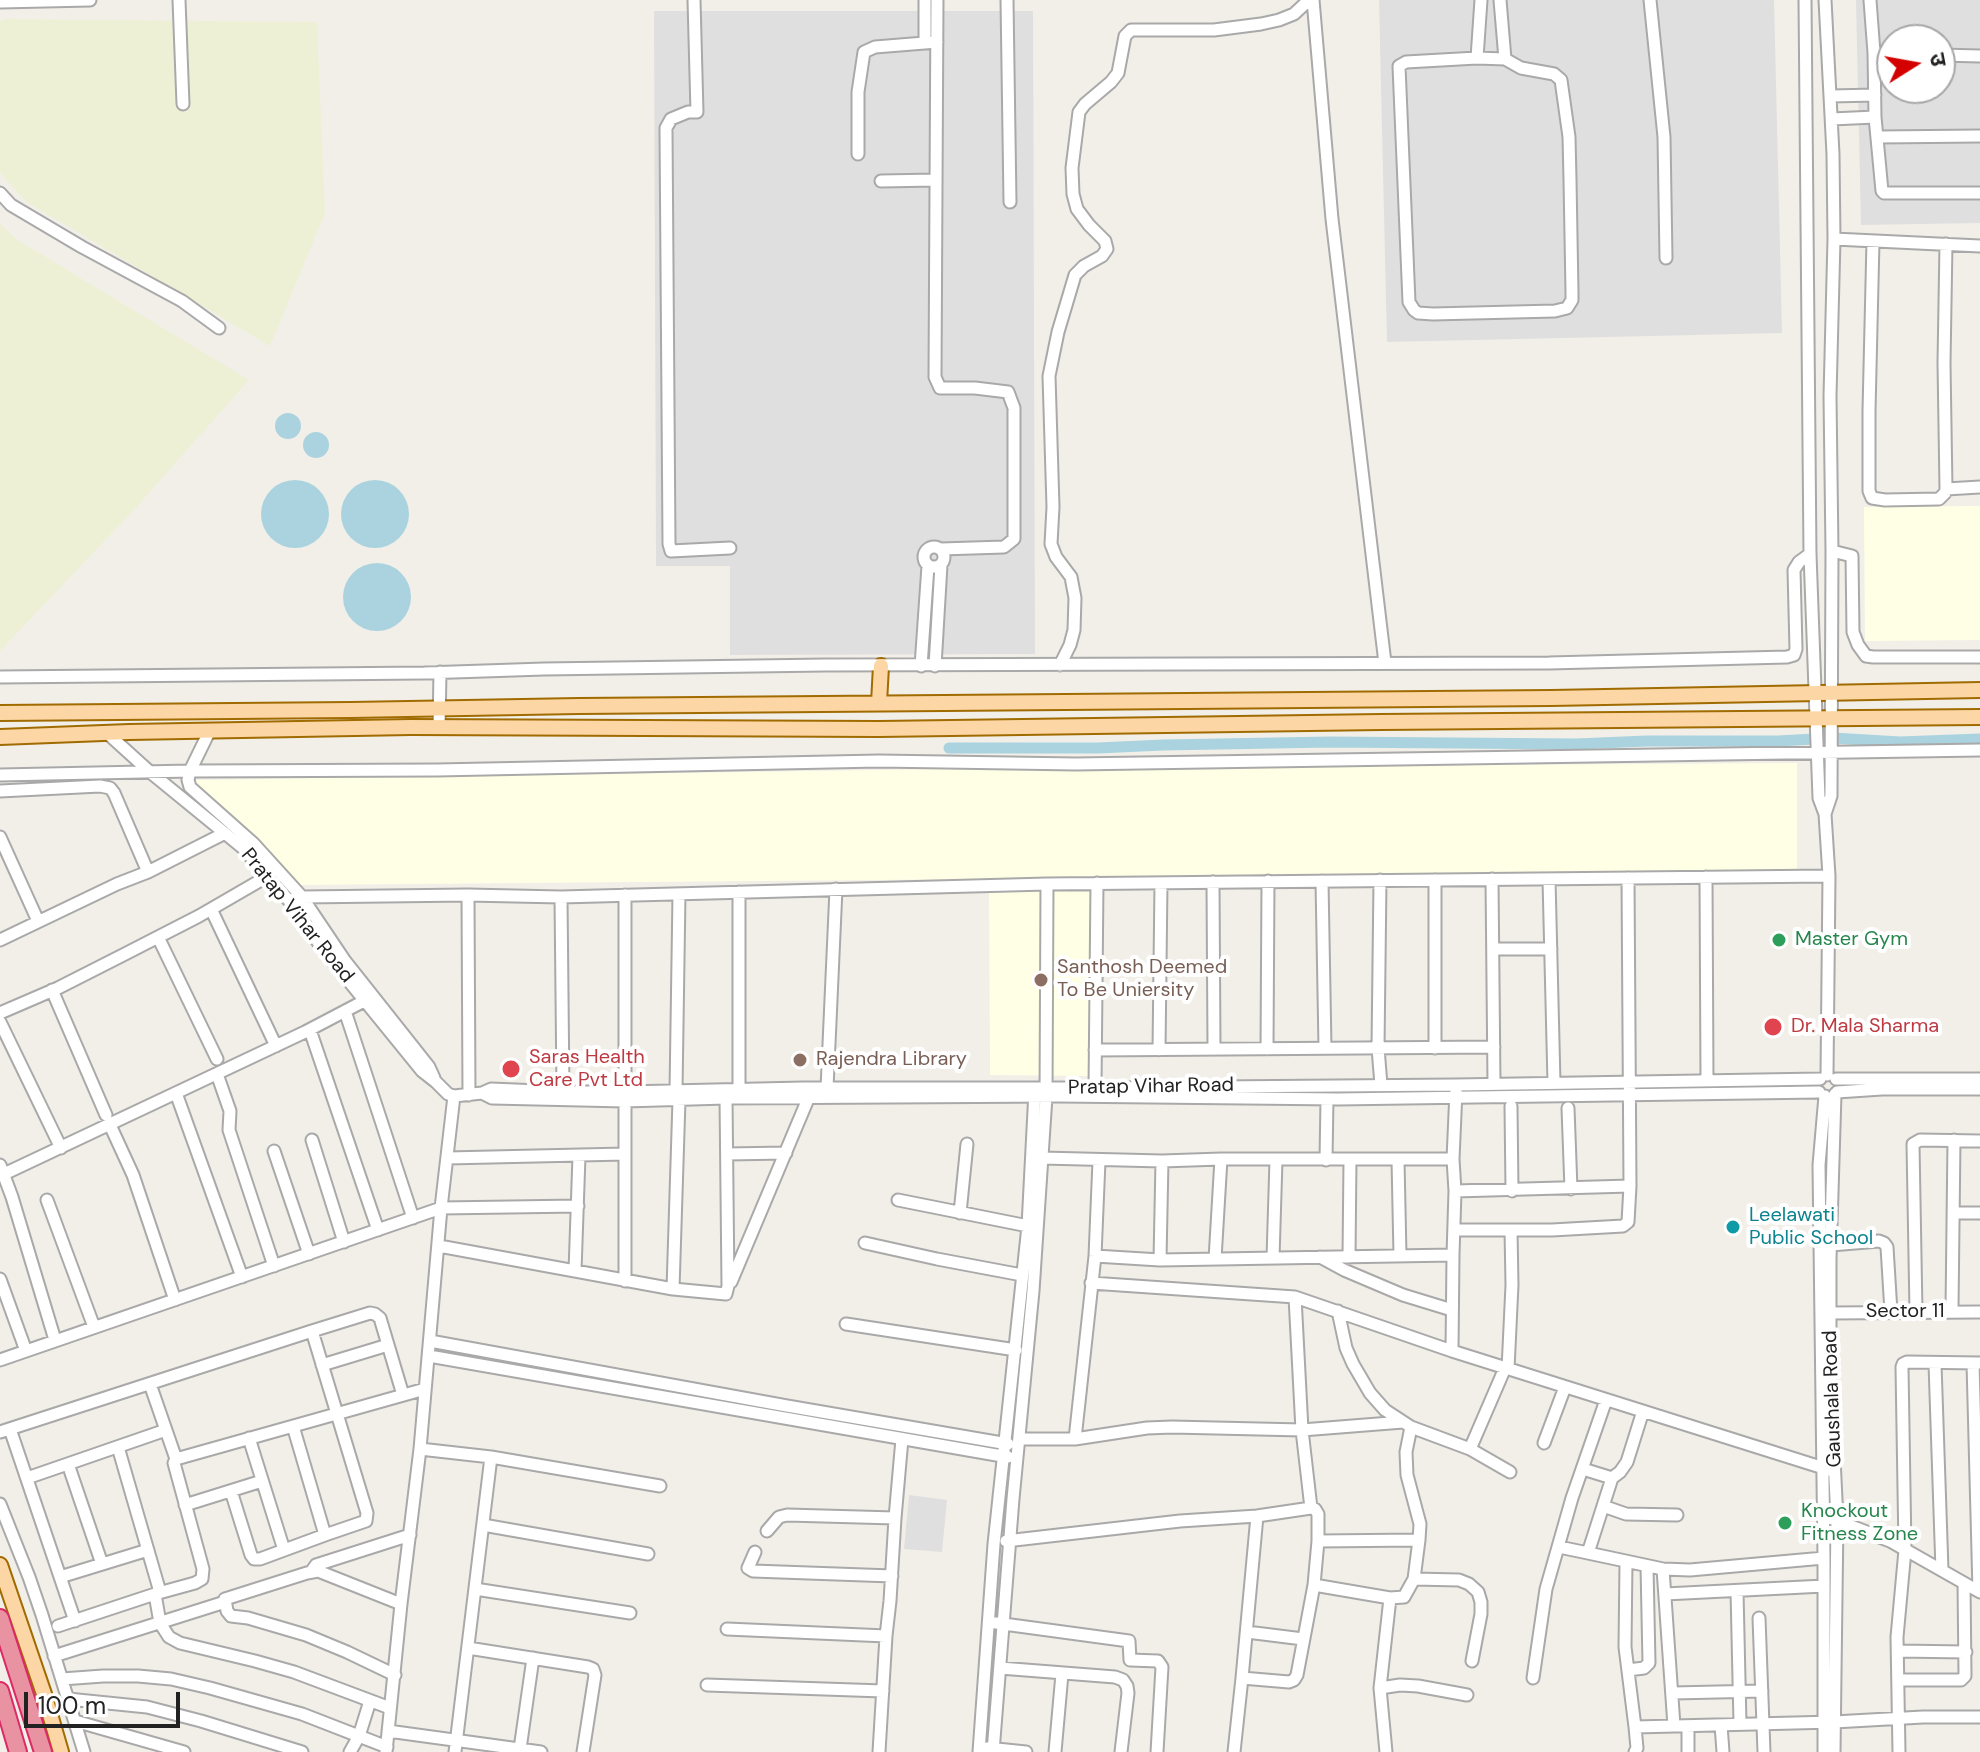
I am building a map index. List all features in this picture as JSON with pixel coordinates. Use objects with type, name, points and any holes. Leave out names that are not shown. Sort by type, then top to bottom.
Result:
[{"type":"highway","points":[[0,1618],[43,1752]]},
{"type":"highway","points":[[0,1691],[18,1752]]},
{"type":"main road","points":[[879,703],[881,666]]},
{"type":"main road","points":[[0,713],[1520,698],[1980,690]]},
{"type":"main road","points":[[0,737],[439,727],[879,729],[1816,724],[1831,736],[1980,717]]},
{"type":"main road","points":[[0,1565],[61,1752]]},
{"type":"street","points":[[0,2],[90,0]]},
{"type":"street","points":[[179,0],[183,104]]},
{"type":"street","points":[[694,0],[697,112],[671,119],[666,128],[669,544],[671,551],[730,548]]},
{"type":"street","points":[[921,666],[928,566],[923,557],[926,550],[935,546],[941,549],[1004,547],[1014,539],[1014,408],[1008,392],[940,388],[935,377],[936,180],[931,43],[925,0]]},
{"type":"street","points":[[931,43],[937,0]]},
{"type":"street","points":[[1007,0],[1010,202]]},
{"type":"street","points":[[1311,0],[1332,219],[1385,663]]},
{"type":"street","points":[[1060,665],[1073,637],[1075,598],[1071,577],[1056,557],[1051,544],[1053,507],[1049,376],[1075,275],[1107,249],[1105,241],[1077,209],[1073,194],[1072,168],[1079,112],[1118,73],[1125,36],[1131,30],[1214,30],[1261,24],[1294,14],[1311,0]]},
{"type":"street","points":[[1477,58],[1481,0]]},
{"type":"street","points":[[1500,0],[1505,59]]},
{"type":"street","points":[[1650,0],[1664,137],[1666,258]]},
{"type":"street","points":[[1805,0],[1810,554],[1819,798],[1825,814],[1829,876],[1828,1087]]},
{"type":"street","points":[[1825,0],[1832,119],[1834,239],[1831,796],[1825,814]]},
{"type":"street","points":[[1870,0],[1881,189],[1884,193],[1980,193]]},
{"type":"street","points":[[858,154],[858,92],[864,52],[875,47],[931,43]]},
{"type":"street","points":[[1956,55],[1980,56]]},
{"type":"street","points":[[1505,59],[1521,68],[1554,74],[1563,85],[1569,137],[1572,300],[1567,308],[1555,311],[1418,313],[1409,302],[1399,66],[1406,62],[1505,59]]},
{"type":"street","points":[[1831,96],[1875,95]]},
{"type":"street","points":[[1832,119],[1875,117]]},
{"type":"street","points":[[1878,137],[1980,136]]},
{"type":"street","points":[[881,181],[936,180]]},
{"type":"street","points":[[0,193],[11,205],[182,301],[219,328]]},
{"type":"street","points":[[1834,239],[1980,246]]},
{"type":"street","points":[[1873,241],[1870,496],[1885,500],[1934,500],[1943,497],[1946,489],[1946,244]]},
{"type":"street","points":[[1809,446],[1831,446]]},
{"type":"street","points":[[1946,489],[1980,487]]},
{"type":"street","points":[[935,666],[944,555],[941,549]]},
{"type":"street","points":[[1832,551],[1852,556],[1853,632],[1866,656],[1980,657]]},
{"type":"street","points":[[0,677],[544,669],[1549,663],[1791,656],[1796,649],[1794,570],[1810,554]]},
{"type":"street","points":[[928,566],[941,565]]},
{"type":"street","points":[[439,727],[440,672]]},
{"type":"street","points":[[190,771],[210,730]]},
{"type":"street","name":"Pratap Vihar Road","points":[[107,733],[243,848],[268,876],[297,900],[322,948],[422,1071],[448,1094],[469,1095],[491,1089],[625,1096]]},
{"type":"street","points":[[0,775],[103,776],[190,771],[453,770],[879,761],[1076,764],[1817,748],[1831,736],[1980,750]]},
{"type":"street","name":"Pratap Vihar Road","points":[[190,771],[192,790],[253,843],[429,1067],[436,1082]]},
{"type":"street","points":[[0,791],[110,788],[148,872]]},
{"type":"street","points":[[0,940],[225,833]]},
{"type":"street","points":[[0,837],[4,858],[38,921]]},
{"type":"street","points":[[0,1013],[158,937],[268,876]]},
{"type":"street","points":[[297,900],[468,895],[561,897],[1097,883],[1829,876]]},
{"type":"street","points":[[1706,877],[1707,1081]]},
{"type":"street","points":[[1454,1230],[1623,1226],[1629,1219],[1628,878]]},
{"type":"street","points":[[1492,879],[1494,1084]]},
{"type":"street","points":[[1549,879],[1554,1083]]},
{"type":"street","points":[[1380,880],[1378,1048],[1381,1085]]},
{"type":"street","points":[[1435,880],[1435,1048]]},
{"type":"street","points":[[1267,1049],[1268,881]]},
{"type":"street","points":[[1322,881],[1325,1048]]},
{"type":"street","points":[[1213,882],[1214,1049]]},
{"type":"street","points":[[1095,1088],[1097,883]]},
{"type":"street","points":[[1159,1050],[1161,883]]},
{"type":"street","points":[[1026,1752],[979,1749],[994,1544],[1040,1092],[1047,884]]},
{"type":"street","points":[[827,1088],[836,889]]},
{"type":"street","points":[[739,892],[739,1090]]},
{"type":"street","points":[[673,1289],[679,894]]},
{"type":"street","points":[[468,895],[469,1095]]},
{"type":"street","points":[[625,895],[625,1281]]},
{"type":"street","points":[[561,897],[563,1092]]},
{"type":"street","points":[[211,909],[276,1046]]},
{"type":"street","points":[[158,937],[217,1059]]},
{"type":"street","points":[[1493,949],[1551,949]]},
{"type":"street","points":[[52,990],[133,1175],[175,1300]]},
{"type":"street","points":[[55,1340],[2,1170],[61,1148],[108,1120],[217,1074],[366,1000]]},
{"type":"street","points":[[345,1011],[413,1218]]},
{"type":"street","points":[[0,1022],[61,1148]]},
{"type":"street","points":[[310,1030],[378,1230]]},
{"type":"street","points":[[1095,1050],[1494,1047]]},
{"type":"street","points":[[217,1074],[230,1111],[229,1130],[274,1266]]},
{"type":"street","name":"Pratap Vihar Road","points":[[1040,1092],[1095,1088],[1381,1085],[1630,1096],[1980,1079]]},
{"type":"street","name":"Pratap Vihar Road","points":[[482,1093],[492,1098],[678,1095],[827,1088],[1327,1099],[1456,1090],[1494,1084],[1707,1081],[1882,1089],[1980,1089]]},
{"type":"street","name":"Gaushala Road","points":[[1828,1087],[1830,1375],[1824,1586],[1829,1722],[1834,1752]]},
{"type":"street","name":"Gaushala Road","points":[[1824,1752],[1829,1722],[1837,1520],[1829,1470],[1819,1165],[1828,1087]]},
{"type":"street","points":[[1452,1351],[1456,1090]]},
{"type":"street","name":"Pratap Vihar Road","points":[[678,1095],[808,1099],[917,1092]]},
{"type":"street","points":[[994,1750],[1033,1291],[1042,1158],[1040,1092]]},
{"type":"street","points":[[176,1093],[242,1277]]},
{"type":"street","points":[[62,1679],[114,1676],[171,1679],[277,1706],[328,1723],[386,1749],[420,1449],[454,1096]]},
{"type":"street","points":[[726,1098],[728,1290]]},
{"type":"street","points":[[439,1246],[625,1281],[726,1294],[808,1099]]},
{"type":"street","points":[[1326,1160],[1327,1099]]},
{"type":"street","points":[[1511,1106],[1512,1191]]},
{"type":"street","points":[[1568,1108],[1571,1189]]},
{"type":"street","points":[[312,1140],[344,1242]]},
{"type":"street","points":[[1916,1312],[1913,1144],[1920,1140],[1980,1141]]},
{"type":"street","points":[[1952,1309],[1954,1140]]},
{"type":"street","points":[[960,1213],[967,1144]]},
{"type":"street","points":[[274,1151],[309,1254]]},
{"type":"street","points":[[727,1154],[786,1153]]},
{"type":"street","points":[[447,1158],[625,1154]]},
{"type":"street","points":[[575,1271],[579,1156]]},
{"type":"street","points":[[1042,1158],[1099,1161],[1453,1159]]},
{"type":"street","points":[[1215,1259],[1221,1159]]},
{"type":"street","points":[[1273,1258],[1276,1160]]},
{"type":"street","points":[[1349,1257],[1350,1160]]},
{"type":"street","points":[[1398,1160],[1400,1256]]},
{"type":"street","points":[[1075,1439],[1095,1256],[1099,1161]]},
{"type":"street","points":[[1160,1260],[1162,1161]]},
{"type":"street","points":[[1455,1191],[1630,1186]]},
{"type":"street","points":[[47,1200],[94,1327]]},
{"type":"street","points":[[898,1200],[1028,1226]]},
{"type":"street","points":[[0,1360],[441,1208],[578,1206]]},
{"type":"street","points":[[0,1210],[15,1207]]},
{"type":"street","points":[[1953,1213],[1980,1213]]},
{"type":"street","points":[[1470,1449],[1507,1368],[1512,1285],[1511,1230]]},
{"type":"street","points":[[865,1243],[1022,1275]]},
{"type":"street","points":[[1831,1245],[1884,1243],[1887,1247],[1891,1312]]},
{"type":"street","points":[[1095,1256],[1160,1260],[1453,1255]]},
{"type":"street","points":[[1319,1257],[1403,1295],[1452,1310]]},
{"type":"street","points":[[0,1279],[26,1351]]},
{"type":"street","points":[[1091,1283],[1295,1297],[1452,1351],[1829,1470]]},
{"type":"street","points":[[1295,1297],[1302,1430],[1311,1508]]},
{"type":"street","points":[[1338,1311],[1353,1364],[1370,1393],[1385,1410],[1407,1424],[1470,1449],[1510,1472]]},
{"type":"street","name":"Sector 11","points":[[1830,1313],[1980,1312]]},
{"type":"street","points":[[75,1621],[27,1478],[5,1430],[370,1313],[380,1318],[403,1395]]},
{"type":"street","points":[[846,1324],[1016,1350]]},
{"type":"street","points":[[231,1491],[254,1559],[364,1522],[367,1517],[312,1331]]},
{"type":"street","points":[[430,1341],[790,1413],[902,1439],[1003,1450],[1147,1428],[1302,1430],[1407,1424]]},
{"type":"street","points":[[322,1365],[388,1345]]},
{"type":"street","points":[[429,1356],[1003,1450]]},
{"type":"street","points":[[1899,1752],[1898,1651],[1905,1550],[1902,1367],[1907,1362],[1977,1363],[1980,1592]]},
{"type":"street","points":[[1935,1364],[1942,1570]]},
{"type":"street","points":[[58,1626],[195,1583],[203,1576],[174,1463],[176,1459],[150,1384]]},
{"type":"street","points":[[1544,1443],[1565,1387]]},
{"type":"street","points":[[176,1459],[425,1389]]},
{"type":"street","points":[[1533,1678],[1546,1589],[1606,1400]]},
{"type":"street","points":[[1588,1553],[1612,1478],[1627,1462],[1643,1411]]},
{"type":"street","points":[[1314,1585],[1390,1598],[1404,1597],[1414,1579],[1420,1524],[1407,1475],[1407,1424]]},
{"type":"street","points":[[293,1426],[325,1535]]},
{"type":"street","points":[[27,1478],[166,1430]]},
{"type":"street","points":[[249,1438],[284,1550]]},
{"type":"street","points":[[879,1752],[902,1439]]},
{"type":"street","points":[[118,1447],[148,1550],[158,1593],[160,1623],[169,1637],[188,1646],[268,1665],[390,1708]]},
{"type":"street","points":[[420,1449],[491,1457],[660,1486]]},
{"type":"street","points":[[456,1746],[491,1457]]},
{"type":"street","points":[[68,1464],[102,1564]]},
{"type":"street","points":[[1583,1469],[1612,1478]]},
{"type":"street","points":[[185,1505],[262,1481]]},
{"type":"street","points":[[0,1504],[29,1577],[84,1752]]},
{"type":"street","points":[[1603,1506],[1626,1514],[1677,1515]]},
{"type":"street","points":[[994,1544],[1180,1521],[1315,1509],[1318,1514],[1318,1541],[1314,1585],[1297,1675],[1289,1682],[1242,1678]]},
{"type":"street","points":[[767,1531],[779,1517],[787,1515],[895,1518]]},
{"type":"street","points":[[1234,1752],[1257,1516]]},
{"type":"street","points":[[1824,1516],[1890,1541],[1980,1592]]},
{"type":"street","points":[[483,1525],[648,1554]]},
{"type":"street","points":[[311,1572],[316,1565],[410,1535]]},
{"type":"street","points":[[1318,1541],[1419,1540]]},
{"type":"street","points":[[1559,1547],[1663,1569],[1690,1570],[1824,1558]]},
{"type":"street","points":[[60,1577],[148,1550]]},
{"type":"street","points":[[755,1552],[748,1568],[753,1571],[892,1576]]},
{"type":"street","points":[[1626,1562],[1625,1632],[1635,1752]]},
{"type":"street","points":[[1628,1670],[1644,1668],[1649,1663],[1647,1566]]},
{"type":"street","points":[[1663,1569],[1674,1726]]},
{"type":"street","points":[[54,1656],[311,1572],[327,1574],[401,1604]]},
{"type":"street","points":[[1414,1579],[1459,1580],[1478,1592],[1481,1614],[1472,1661]]},
{"type":"street","points":[[1898,1680],[1961,1680],[1965,1676],[1964,1583]]},
{"type":"street","points":[[1665,1594],[1824,1586]]},
{"type":"street","points":[[475,1589],[630,1613]]},
{"type":"street","points":[[1737,1591],[1740,1724]]},
{"type":"street","points":[[1386,1752],[1380,1688],[1390,1598]]},
{"type":"street","points":[[225,1602],[231,1616],[306,1635],[395,1675]]},
{"type":"street","points":[[1759,1618],[1764,1752]]},
{"type":"street","points":[[989,1622],[1129,1641],[1130,1660],[1158,1661],[1162,1667],[1157,1752]]},
{"type":"street","points":[[727,1629],[886,1636]]},
{"type":"street","points":[[1247,1632],[1303,1639]]},
{"type":"street","points":[[468,1648],[593,1669],[595,1675],[583,1752]]},
{"type":"street","points":[[1898,1651],[1966,1652]]},
{"type":"street","points":[[520,1749],[533,1658]]},
{"type":"street","points":[[1000,1668],[1123,1680],[1128,1693],[1121,1752]]},
{"type":"street","points":[[1055,1752],[1062,1674]]},
{"type":"street","points":[[707,1685],[883,1691]]},
{"type":"street","points":[[1380,1688],[1418,1686],[1467,1695]]},
{"type":"street","points":[[1673,1693],[1762,1691]]},
{"type":"street","points":[[68,1699],[147,1707],[302,1752]]},
{"type":"street","points":[[350,1752],[359,1736],[370,1701]]},
{"type":"street","points":[[1635,1727],[1980,1717]]},
{"type":"street","points":[[75,1721],[184,1752]]},
{"type":"street","points":[[1721,1725],[1723,1752]]},
{"type":"street","points":[[1688,1726],[1688,1752]]},
{"type":"street","points":[[388,1731],[456,1746],[541,1752]]},
{"type":"shaded area","points":[[1379,0],[1774,0],[1782,333],[1387,342]]},
{"type":"shaded area","points":[[1856,0],[1980,0],[1980,223],[1861,225]]},
{"type":"shaded area","points":[[654,11],[1033,11],[1035,654],[730,655],[730,566],[656,566]]},
{"type":"shaded area","points":[[0,21],[317,22],[325,213],[270,346],[25,201],[0,173]]},
{"type":"shaded area","points":[[0,223],[16,239],[249,380],[132,512],[0,651]]},
{"type":"shaded area","points":[[1980,506],[1980,640],[1865,641],[1864,507]]},
{"type":"shaded area","name":"Santhosh Deemed To Be Uniersity","points":[[1797,763],[1797,874],[1091,879],[1092,1076],[990,1075],[989,879],[294,885],[202,796],[192,780],[1016,768]]},
{"type":"shaded area","points":[[909,1495],[947,1500],[942,1552],[904,1549]]},
{"type":"water","points":[[288,413],[297,417],[301,426],[297,435],[288,439],[279,435],[275,426],[279,417]]},
{"type":"water","points":[[316,432],[325,436],[329,445],[325,454],[316,458],[307,454],[303,445],[307,436]]},
{"type":"water","points":[[295,480],[319,490],[329,514],[319,538],[295,548],[271,538],[261,514],[271,490]]},
{"type":"water","points":[[375,480],[399,490],[409,514],[399,538],[375,548],[351,538],[341,514],[351,490]]},
{"type":"water","points":[[377,563],[401,573],[411,597],[401,621],[377,631],[353,621],[343,597],[353,573]]},
{"type":"waterway","points":[[949,748],[1330,742],[1576,744],[1833,738],[1900,742],[1980,739]]},
{"type":"place","name":"Master Gym","points":[[1779,940]]},
{"type":"place","name":"Santhosh Deemed To Be Uniersity","points":[[1041,980]]},
{"type":"place","name":"Dr. Mala Sharma","points":[[1773,1027]]},
{"type":"place","name":"Rajendra Library","points":[[800,1060]]},
{"type":"place","name":"Saras Health Care Pvt Ltd","points":[[511,1069]]},
{"type":"place","name":"Leelawati Public School","points":[[1733,1227]]},
{"type":"place","name":"Knockout Fitness Zone","points":[[1785,1523]]}]
